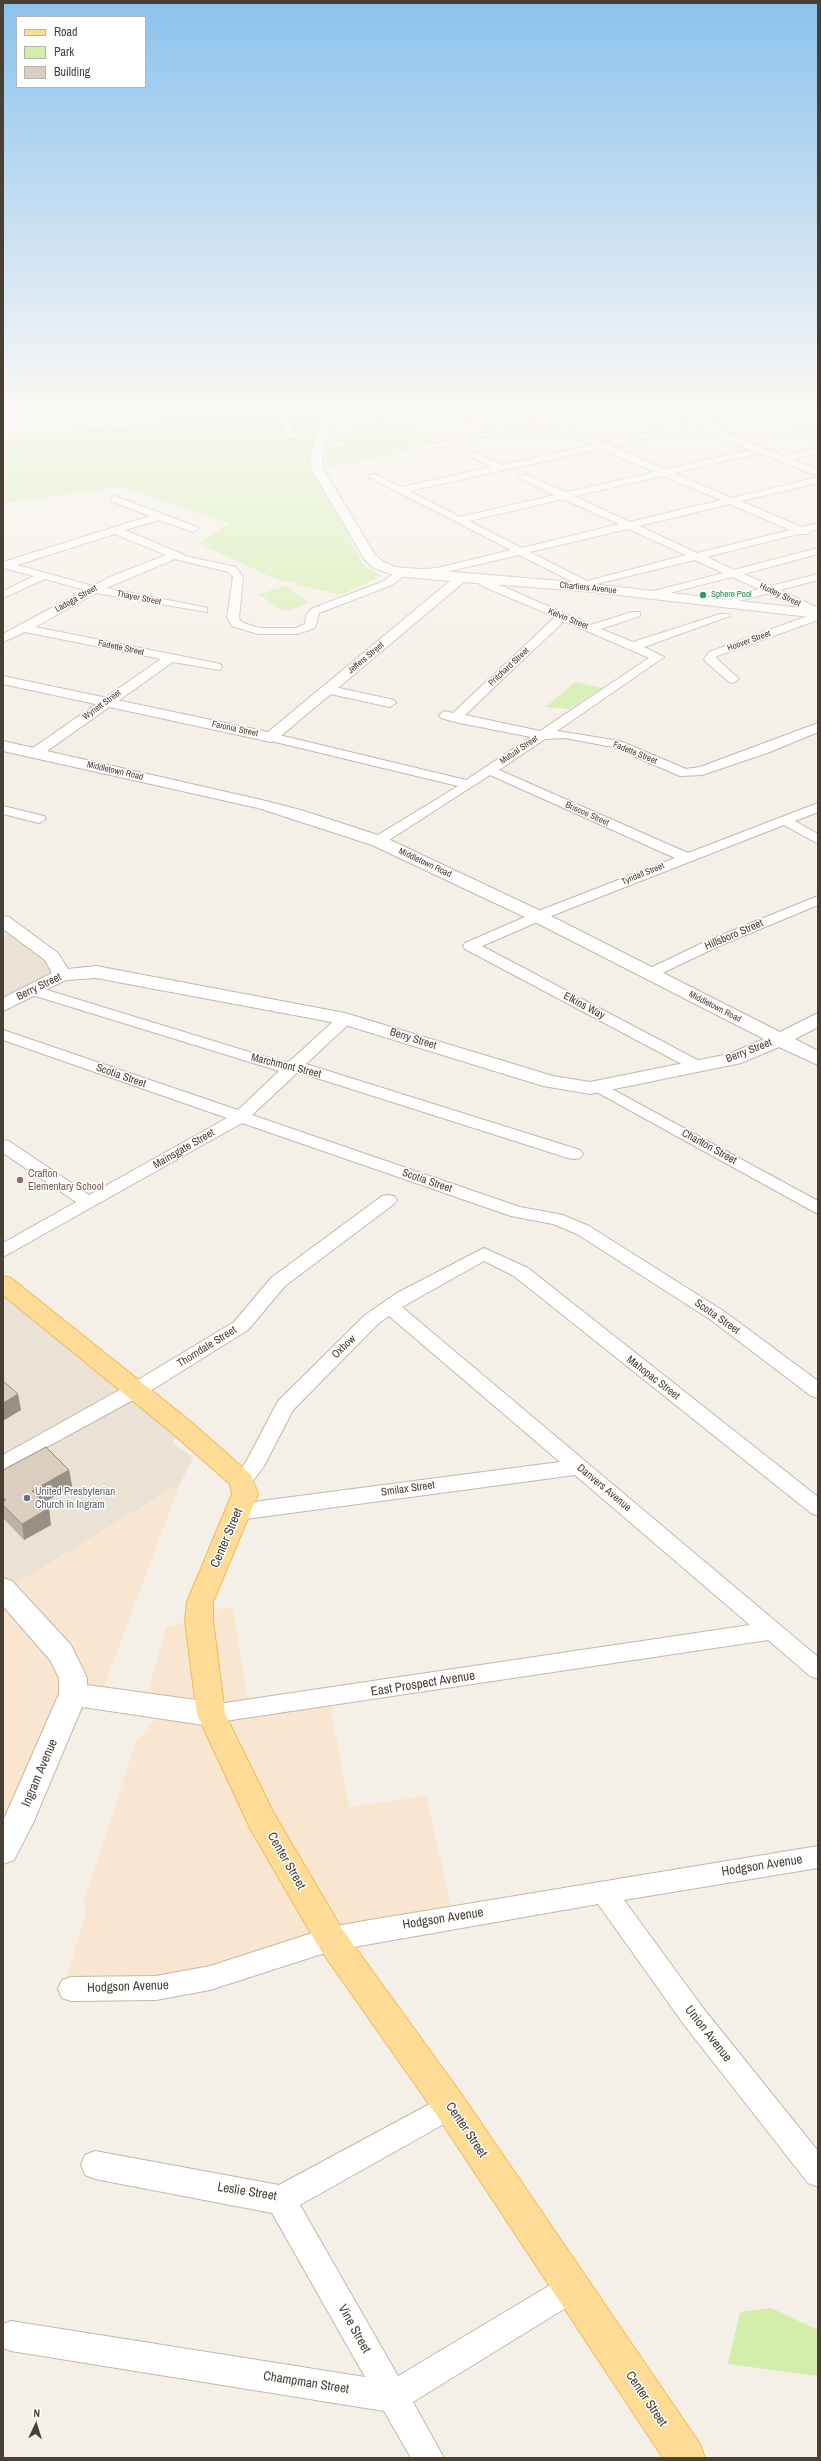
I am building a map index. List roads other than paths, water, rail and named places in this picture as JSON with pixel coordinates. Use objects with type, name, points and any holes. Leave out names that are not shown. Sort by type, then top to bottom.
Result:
[{"type":"main road","points":[[3,1283],[181,1427],[237,1476]]},
{"type":"main road","name":"Center Street","points":[[237,1476],[244,1494],[238,1512],[200,1602],[199,1621],[211,1714],[262,1821],[331,1939],[450,2106],[686,2458]]},
{"type":"street","points":[[115,530],[144,521]]},
{"type":"street","points":[[171,521],[193,530]]},
{"type":"street","name":"Chartiers Avenue","points":[[348,521],[370,557],[379,565],[401,573],[584,587],[720,603],[816,611]]},
{"type":"street","points":[[461,521],[582,582],[584,587],[592,582],[818,526]]},
{"type":"street","name":"Huxley Street","points":[[619,521],[816,611]]},
{"type":"street","points":[[115,530],[174,556],[224,566],[236,572],[238,577],[233,618],[236,624],[258,631],[297,631],[311,626],[312,616],[315,611],[388,583],[401,573],[437,571],[646,521]]},
{"type":"street","points":[[779,521],[818,538]]},
{"type":"street","name":"Thayer Street","points":[[115,530],[5,565],[93,589],[203,610]]},
{"type":"street","points":[[650,595],[818,551]]},
{"type":"street","name":"Ladoga Street","points":[[3,638],[25,628],[93,589],[174,556]]},
{"type":"street","points":[[3,595],[43,576]]},
{"type":"street","points":[[720,603],[818,577]]},
{"type":"street","name":"Jeffers Street","points":[[270,737],[330,690],[461,578]]},
{"type":"street","name":"Kelvin Street","points":[[480,579],[486,584],[658,657]]},
{"type":"street","name":"Hoover Street","points":[[733,679],[710,659],[713,654],[816,611]]},
{"type":"street","points":[[592,628],[636,614]]},
{"type":"street","name":"Pritchard Street","points":[[450,716],[563,616]]},
{"type":"street","points":[[634,646],[724,616]]},
{"type":"street","name":"Fadette Street","points":[[25,628],[216,667]]},
{"type":"street","name":"Mutual Street","points":[[378,841],[489,770],[658,657]]},
{"type":"street","name":"Wynett Street","points":[[35,753],[170,658]]},
{"type":"street","name":"Faronia Street","points":[[3,680],[270,737],[467,784]]},
{"type":"street","points":[[330,690],[390,703]]},
{"type":"street","name":"Fadette Street","points":[[450,716],[542,735],[565,734],[616,744],[685,774],[694,773],[765,749],[818,727]]},
{"type":"street","name":"Middletown Road","points":[[3,746],[298,814],[378,841],[537,916],[818,1059]]},
{"type":"street","name":"Briscoe Street","points":[[489,770],[685,858]]},
{"type":"street","name":"Tyndall Street","points":[[470,946],[537,916],[818,807]]},
{"type":"street","points":[[3,810],[39,819]]},
{"type":"street","points":[[785,820],[818,840]]},
{"type":"street","name":"Hillsboro Street","points":[[651,973],[714,943],[818,900]]},
{"type":"street","points":[[3,921],[52,958],[62,975]]},
{"type":"street","name":"Elkins Way","points":[[470,946],[699,1067]]},
{"type":"street","name":"Berry Street","points":[[3,1005],[34,991],[62,975],[96,972],[345,1019],[550,1082],[579,1087],[600,1087],[734,1059],[779,1040],[818,1019]]},
{"type":"street","name":"Marchmont Street","points":[[34,991],[281,1067],[295,1066],[574,1154]]},
{"type":"street","name":"Mainsgate Street","points":[[3,1251],[240,1117],[345,1019]]},
{"type":"street","name":"Scotia Street","points":[[3,1035],[517,1212],[557,1219],[583,1230],[718,1316],[818,1391]]},
{"type":"street","name":"Charlton Street","points":[[600,1087],[818,1208]]},
{"type":"street","points":[[3,1145],[89,1203]]},
{"type":"street","name":"Thorndale Street","points":[[3,1464],[135,1390],[241,1326],[278,1282],[388,1200]]},
{"type":"street","name":"Oxbow","points":[[237,1476],[254,1466],[289,1401],[372,1319],[390,1306],[484,1254]]},
{"type":"street","name":"Mahopac Street","points":[[484,1254],[521,1272],[818,1508]]},
{"type":"street","name":"Danvers Avenue","points":[[390,1306],[818,1670]]},
{"type":"street","name":"Smilax Street","points":[[238,1512],[579,1467]]},
{"type":"street","points":[[3,1588],[61,1652],[73,1678],[86,1695]]},
{"type":"street","name":"East Prospect Avenue","points":[[86,1695],[161,1705],[211,1714],[772,1631]]},
{"type":"street","name":"Ingram Avenue","points":[[3,1851],[86,1695]]},
{"type":"street","name":"Hodgson Avenue","points":[[71,1989],[156,1988],[186,1983],[210,1978],[331,1939],[818,1857]]},
{"type":"street","name":"Union Avenue","points":[[604,1892],[694,2017],[818,2173]]},
{"type":"street","name":"Leslie Street","points":[[95,2165],[281,2200],[450,2106]]},
{"type":"street","name":"Vine Street","points":[[281,2200],[428,2458]]},
{"type":"street","points":[[392,2397],[572,2288]]},
{"type":"street","name":"Champman Street","points":[[11,2336],[392,2397]]},
{"type":"place","name":"Sphere Pool","points":[[703,595]]},
{"type":"place","name":"Crafton Elementary School","points":[[20,1180]]},
{"type":"place","name":"United Presbyterian Church in Ingram","points":[[27,1498]]}]
